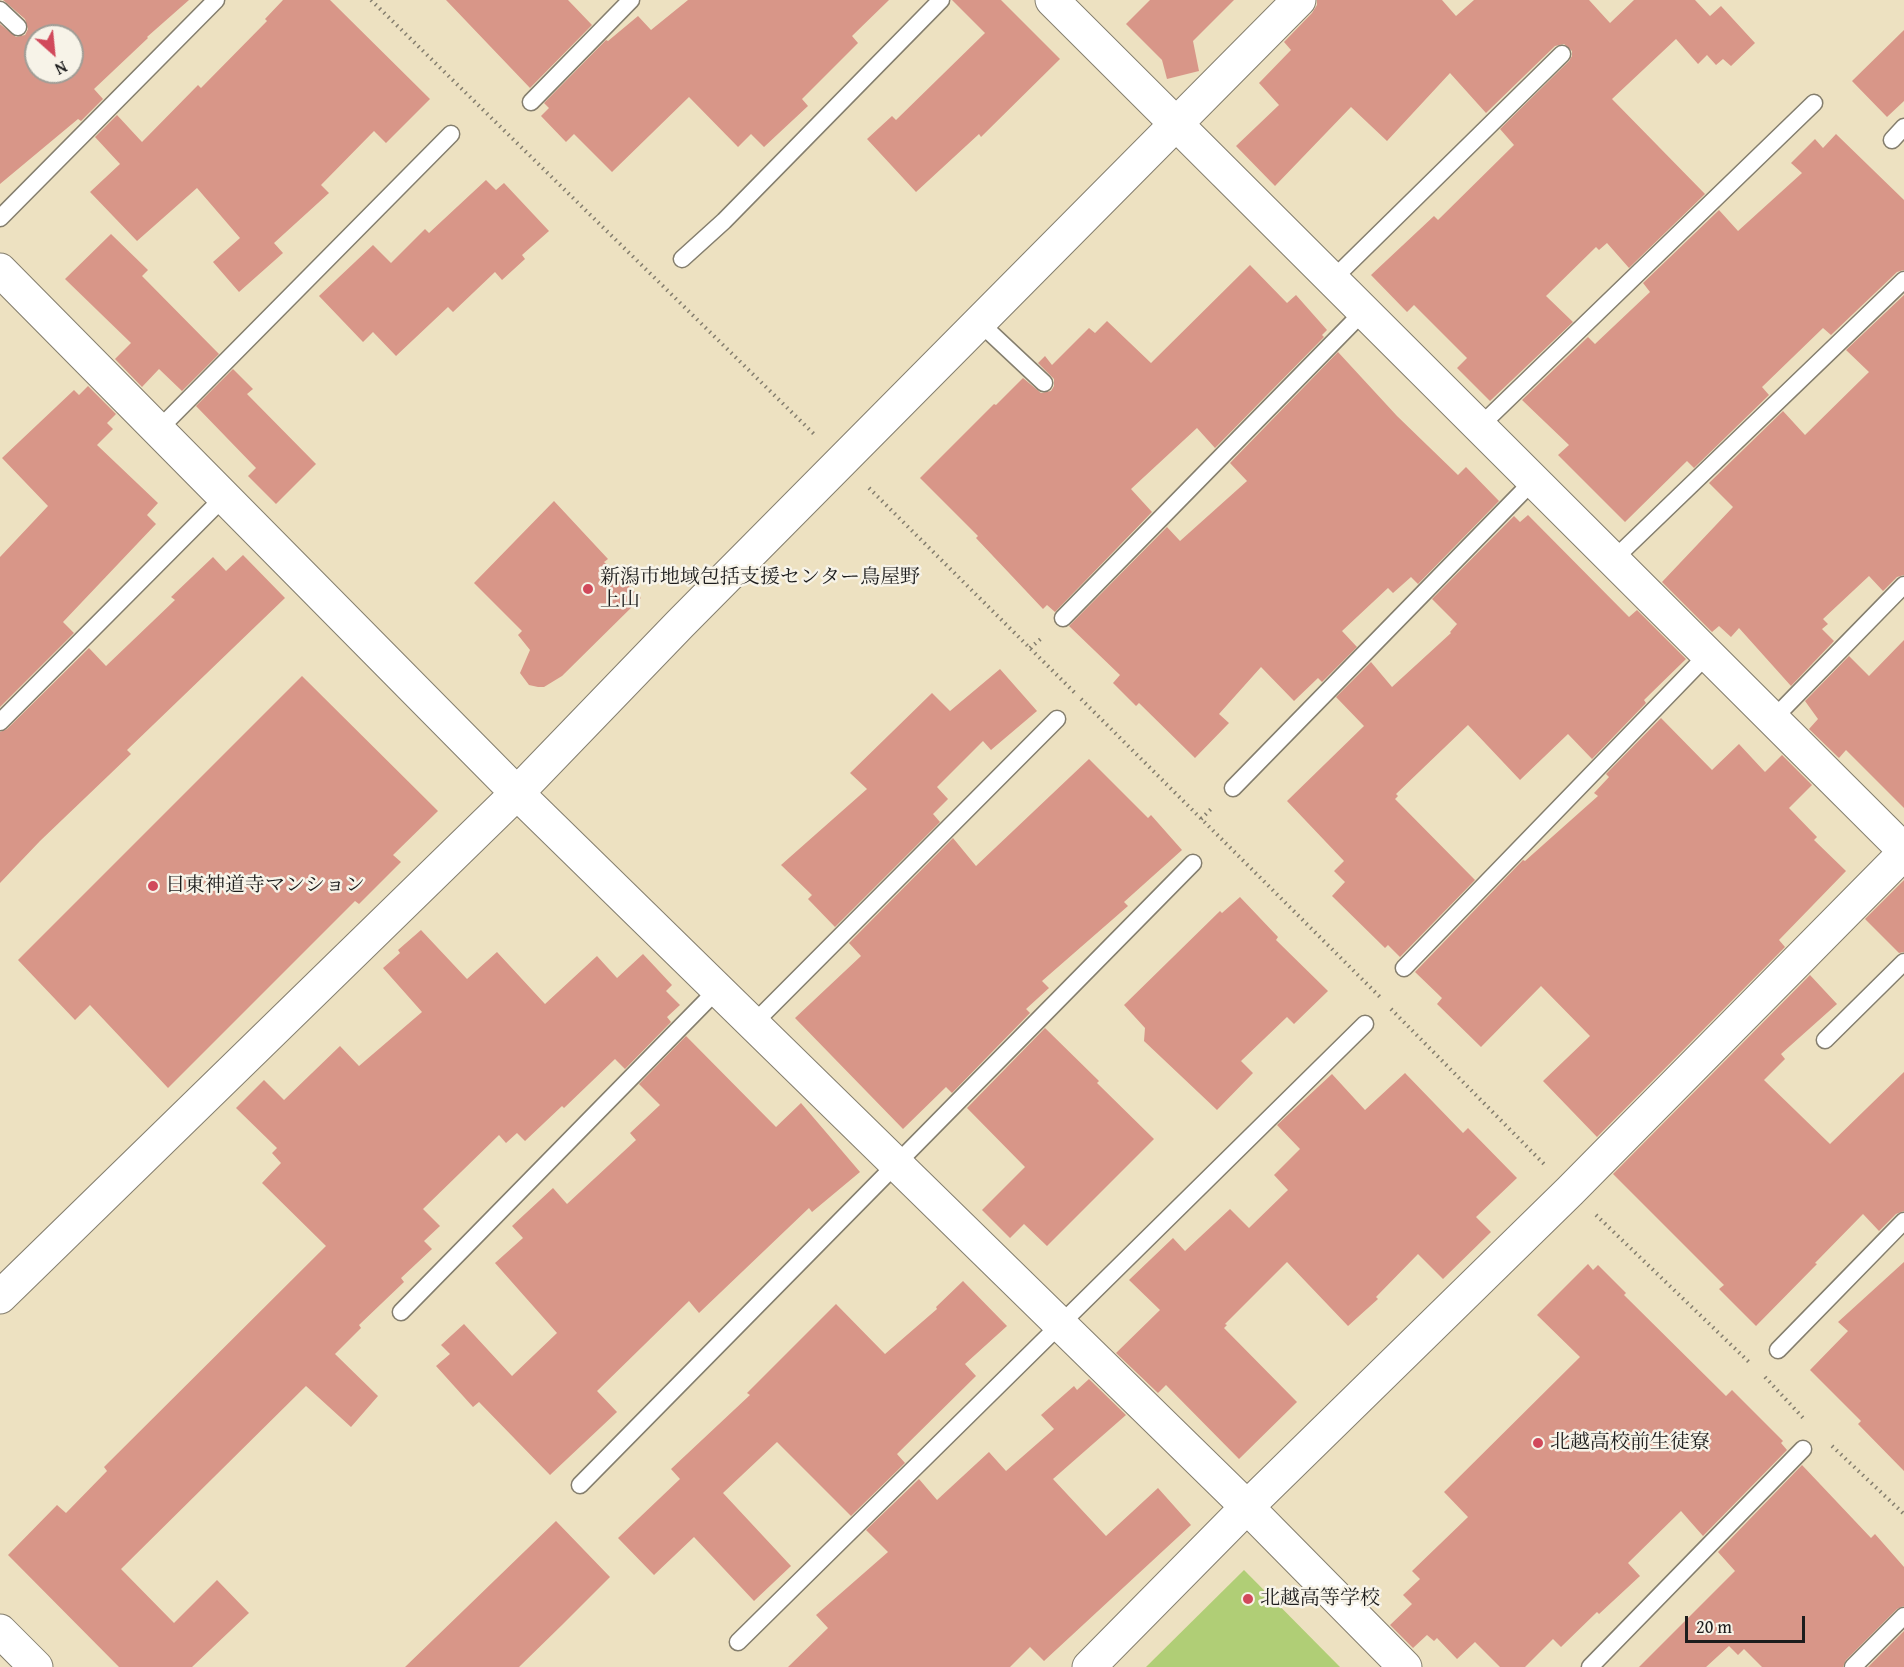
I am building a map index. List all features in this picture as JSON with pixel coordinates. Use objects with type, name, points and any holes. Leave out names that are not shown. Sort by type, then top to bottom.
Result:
[{"type":"street","points":[[1052,0],[1904,851],[1570,1191],[1247,1507],[1089,1667]]},
{"type":"street","points":[[0,1297],[517,793],[680,624],[1299,0]]},
{"type":"street","points":[[0,270],[517,793],[1247,1507],[1405,1667]]},
{"type":"street","points":[[0,1631],[36,1667]]},
{"type":"lane","points":[[0,218],[216,0]]},
{"type":"lane","points":[[531,102],[631,0]]},
{"type":"lane","points":[[682,259],[724,221],[940,0]]},
{"type":"lane","points":[[0,10],[18,27]]},
{"type":"lane","points":[[1332,280],[1562,54]]},
{"type":"lane","points":[[1479,426],[1814,103]]},
{"type":"lane","points":[[1892,140],[1904,128]]},
{"type":"lane","points":[[158,430],[451,134]]},
{"type":"lane","points":[[1613,561],[1904,280]]},
{"type":"lane","points":[[1063,618],[1364,312]]},
{"type":"lane","points":[[980,322],[1044,383]]},
{"type":"lane","points":[[1233,788],[1533,481]]},
{"type":"lane","points":[[0,722],[224,496]]},
{"type":"lane","points":[[1773,719],[1904,585]]},
{"type":"lane","points":[[1404,968],[1708,654]]},
{"type":"lane","points":[[753,1024],[1057,719]]},
{"type":"lane","points":[[580,1485],[898,1165],[1193,863]]},
{"type":"lane","points":[[1826,1040],[1904,962]]},
{"type":"lane","points":[[401,1312],[718,989]]},
{"type":"lane","points":[[738,1642],[1365,1024]]},
{"type":"lane","points":[[1778,1350],[1904,1221]]},
{"type":"lane","points":[[1590,1667],[1803,1449]]},
{"type":"lane","points":[[1853,1667],[1904,1616]]},
{"type":"path","points":[[371,0],[843,462],[1376,993],[1570,1191],[1758,1370],[1810,1425]]},
{"type":"path","points":[[1826,1441],[1904,1514]]},
{"type":"path","points":[[1900,1510],[1904,1506]]},
{"type":"green space","points":[[1244,1570],[1340,1667],[1146,1667]]},
{"type":"building","points":[[3,0],[189,0],[94,89],[103,99],[81,121],[78,119],[0,184],[0,24],[16,37],[24,35],[24,84],[84,84],[84,24],[26,24],[25,19]]},
{"type":"building","points":[[283,0],[330,0],[430,99],[386,143],[374,131],[321,185],[329,193],[274,243],[283,253],[239,292],[213,262],[240,238],[197,188],[137,241],[90,192],[120,164],[95,137],[117,115],[142,142],[198,85],[201,88],[267,21],[265,19]]},
{"type":"building","points":[[446,0],[568,0],[592,25],[530,88]]},
{"type":"building","points":[[688,0],[889,0],[852,36],[858,43],[802,99],[808,106],[764,147],[751,134],[738,147],[689,97],[612,172],[574,134],[566,142],[541,116],[549,108],[544,103],[606,40],[608,41],[638,16],[651,30]]},
{"type":"building","points":[[952,0],[1001,0],[1060,59],[981,137],[979,134],[916,192],[867,139],[892,116],[896,120],[985,33]]},
{"type":"building","points":[[1150,0],[1234,0],[1193,41],[1199,71],[1167,79],[1162,60],[1126,24]]},
{"type":"building","points":[[1317,0],[1442,0],[1456,16],[1474,0],[1589,0],[1610,23],[1634,0],[1695,0],[1710,16],[1721,6],[1755,43],[1731,66],[1723,59],[1716,65],[1707,55],[1698,64],[1676,39],[1612,99],[1705,194],[1629,268],[1607,243],[1599,250],[1596,247],[1546,296],[1573,322],[1490,401],[1457,368],[1467,358],[1414,305],[1407,312],[1371,275],[1434,216],[1438,220],[1514,145],[1500,129],[1569,61],[1572,51],[1564,44],[1555,46],[1486,113],[1450,73],[1387,141],[1351,107],[1275,186],[1236,146],[1279,105],[1259,83],[1291,50],[1284,42],[1312,13]]},
{"type":"building","points":[[1904,30],[1904,101],[1887,117],[1852,81]]},
{"type":"building","points":[[1836,134],[1904,200],[1904,270],[1897,272],[1831,335],[1823,328],[1762,387],[1769,395],[1694,468],[1687,461],[1625,522],[1558,455],[1569,445],[1522,400],[1588,337],[1595,344],[1650,292],[1643,283],[1719,210],[1738,231],[1802,173],[1791,163],[1815,139],[1823,148]]},
{"type":"building","points":[[486,180],[496,190],[504,183],[549,231],[522,255],[525,259],[502,280],[495,272],[453,312],[448,307],[396,356],[373,332],[363,342],[319,296],[373,245],[391,263],[425,229],[429,233]]},
{"type":"building","points":[[111,234],[148,270],[142,276],[219,354],[182,391],[159,369],[142,387],[115,359],[131,343],[65,279]]},
{"type":"building","points":[[1250,265],[1287,303],[1296,295],[1327,330],[1322,335],[1324,337],[1215,448],[1197,428],[1131,489],[1152,512],[1055,612],[1047,605],[1043,609],[976,538],[978,536],[920,478],[1023,378],[1041,393],[1051,391],[1054,379],[1038,363],[1045,356],[1052,365],[1089,328],[1095,333],[1107,321],[1151,363]]},
{"type":"building","points":[[1904,295],[1904,575],[1897,577],[1883,591],[1869,576],[1823,619],[1828,624],[1822,629],[1834,641],[1791,686],[1739,628],[1731,637],[1719,626],[1712,632],[1662,582],[1733,507],[1709,483],[1783,411],[1805,435],[1869,372],[1846,350]]},
{"type":"building","points":[[1338,352],[1397,416],[1458,475],[1466,467],[1499,501],[1418,584],[1411,577],[1393,593],[1388,588],[1342,631],[1357,647],[1322,682],[1318,678],[1294,701],[1261,667],[1219,714],[1229,723],[1195,758],[1139,703],[1136,706],[1113,683],[1120,675],[1069,626],[1167,527],[1180,541],[1247,481],[1230,463]]},
{"type":"building","points":[[233,369],[253,389],[247,394],[316,464],[276,504],[248,476],[256,468],[196,406]]},
{"type":"building","points":[[88,386],[116,414],[107,423],[113,429],[97,445],[158,503],[147,515],[156,524],[63,622],[74,633],[0,707],[0,557],[48,506],[2,458],[74,390],[79,395]]},
{"type":"building","points":[[554,501],[608,559],[604,562],[641,598],[562,676],[544,687],[538,687],[529,685],[520,673],[530,650],[518,635],[522,631],[474,583]]},
{"type":"building","points":[[1528,515],[1629,617],[1637,610],[1686,659],[1644,700],[1646,703],[1592,759],[1568,734],[1520,780],[1468,725],[1396,794],[1398,796],[1395,799],[1475,880],[1400,957],[1388,945],[1385,948],[1332,896],[1345,882],[1334,871],[1344,861],[1287,801],[1364,726],[1336,697],[1371,662],[1392,687],[1451,633],[1457,624],[1432,599],[1514,516],[1520,522]]},
{"type":"building","points":[[243,555],[285,598],[127,750],[131,754],[40,841],[0,883],[0,732],[7,729],[89,648],[106,666],[175,600],[171,597],[213,557],[226,571]]},
{"type":"building","points":[[1904,640],[1904,808],[1846,750],[1839,758],[1809,729],[1818,719],[1805,701],[1849,656],[1869,676]]},
{"type":"building","points":[[1000,669],[1037,711],[991,750],[983,741],[937,787],[948,799],[933,814],[940,822],[835,927],[808,899],[812,895],[781,865],[867,789],[850,773],[932,693],[950,711]]},
{"type":"building","name":"日東神道寺マンション","points":[[302,676],[438,811],[393,855],[401,862],[359,904],[355,901],[168,1088],[90,1005],[75,1020],[18,960]]},
{"type":"building","points":[[1661,718],[1712,770],[1739,744],[1765,772],[1782,755],[1812,785],[1789,808],[1817,837],[1814,840],[1846,871],[1779,940],[1785,947],[1597,1137],[1543,1081],[1590,1036],[1541,986],[1481,1047],[1437,1004],[1442,998],[1415,972],[1523,860],[1525,861],[1598,796],[1594,793],[1609,777],[1606,774]]},
{"type":"building","points":[[1089,759],[1148,818],[1151,815],[1182,850],[1124,902],[1128,906],[1042,981],[1049,988],[1026,1009],[1030,1013],[952,1093],[946,1087],[903,1129],[795,1018],[861,956],[849,943],[953,838],[976,866]]},
{"type":"building","points":[[1904,880],[1904,952],[1899,953],[1865,919]]},
{"type":"building","points":[[1240,897],[1278,937],[1276,940],[1328,991],[1294,1024],[1287,1017],[1241,1061],[1253,1073],[1217,1110],[1144,1041],[1145,1028],[1124,1005],[1220,911],[1222,913]]},
{"type":"building","points":[[421,930],[467,979],[497,952],[545,1004],[597,956],[617,978],[643,954],[672,985],[666,991],[680,1005],[667,1017],[671,1022],[625,1069],[615,1059],[564,1108],[562,1106],[525,1141],[517,1133],[506,1143],[499,1135],[423,1209],[440,1226],[424,1241],[432,1249],[401,1278],[404,1282],[359,1325],[361,1328],[335,1354],[378,1396],[351,1427],[306,1386],[121,1569],[174,1623],[217,1580],[249,1613],[192,1667],[119,1667],[8,1555],[57,1505],[66,1513],[107,1471],[104,1467],[326,1246],[262,1183],[281,1163],[272,1153],[277,1148],[236,1108],[264,1080],[284,1100],[340,1046],[359,1066],[422,1012],[383,968],[400,953],[398,950]]},
{"type":"building","points":[[1810,975],[1837,1004],[1781,1054],[1785,1059],[1764,1080],[1830,1144],[1904,1072],[1904,1211],[1896,1214],[1879,1231],[1863,1214],[1756,1326],[1719,1289],[1724,1285],[1613,1174]]},
{"type":"building","points":[[1045,1028],[1154,1139],[1047,1246],[1024,1224],[1010,1238],[982,1210],[1025,1167],[967,1108]]},
{"type":"building","points":[[686,1036],[776,1127],[801,1103],[860,1172],[812,1212],[809,1208],[699,1313],[689,1301],[597,1391],[617,1412],[550,1475],[479,1402],[473,1407],[436,1366],[450,1354],[441,1345],[464,1324],[512,1376],[557,1333],[495,1263],[523,1238],[512,1226],[553,1188],[567,1204],[636,1140],[630,1133],[660,1105],[639,1084]]},
{"type":"building","points":[[1405,1073],[1463,1133],[1468,1128],[1517,1178],[1476,1217],[1491,1232],[1443,1279],[1418,1254],[1376,1297],[1378,1299],[1348,1326],[1287,1262],[1225,1324],[1227,1325],[1224,1328],[1297,1402],[1239,1459],[1166,1385],[1158,1393],[1116,1353],[1160,1310],[1129,1280],[1173,1238],[1185,1251],[1230,1209],[1249,1228],[1288,1190],[1274,1175],[1300,1149],[1277,1125],[1332,1074],[1365,1110]]},
{"type":"building","points":[[1904,1262],[1904,1471],[1858,1424],[1861,1421],[1810,1370],[1848,1331],[1838,1322]]},
{"type":"building","points":[[1588,1264],[1593,1270],[1598,1265],[1626,1293],[1624,1295],[1726,1396],[1732,1390],[1783,1441],[1781,1443],[1787,1450],[1703,1536],[1681,1511],[1628,1563],[1640,1576],[1599,1614],[1597,1612],[1561,1647],[1553,1639],[1525,1667],[1500,1667],[1475,1642],[1457,1659],[1437,1638],[1434,1641],[1427,1635],[1413,1648],[1390,1625],[1412,1604],[1403,1595],[1420,1579],[1412,1571],[1468,1517],[1444,1492],[1580,1357],[1537,1315]]},
{"type":"building","points":[[963,1281],[1007,1326],[965,1364],[976,1376],[897,1454],[905,1463],[851,1516],[777,1442],[723,1493],[791,1566],[754,1601],[694,1537],[654,1575],[618,1538],[680,1479],[671,1469],[750,1395],[747,1393],[836,1304],[885,1354],[937,1309],[936,1307]]},
{"type":"building","points":[[1089,1379],[1126,1415],[1053,1479],[1106,1536],[1158,1488],[1191,1525],[1044,1661],[1030,1647],[1010,1667],[788,1667],[828,1628],[816,1615],[888,1552],[866,1530],[919,1479],[937,1500],[989,1452],[1006,1471],[1054,1429],[1041,1415],[1074,1386],[1077,1390]]},
{"type":"building","points":[[1802,1465],[1871,1538],[1875,1534],[1904,1567],[1904,1606],[1897,1609],[1846,1660],[1843,1667],[1762,1667],[1744,1649],[1738,1655],[1729,1646],[1706,1667],[1639,1667],[1735,1571],[1718,1552]]},
{"type":"building","points":[[556,1521],[610,1577],[519,1667],[405,1667]]},
{"type":"building","points":[[1904,1631],[1904,1667],[1868,1667]]},
{"type":"place","name":"新潟市地域包括支援センター鳥屋野 上山","points":[[588,589]]},
{"type":"place","name":"日東神道寺マンション","points":[[153,886]]},
{"type":"place","name":"北越高校前生徒寮","points":[[1538,1443]]},
{"type":"place","name":"北越高等学校","points":[[1248,1599]]}]
